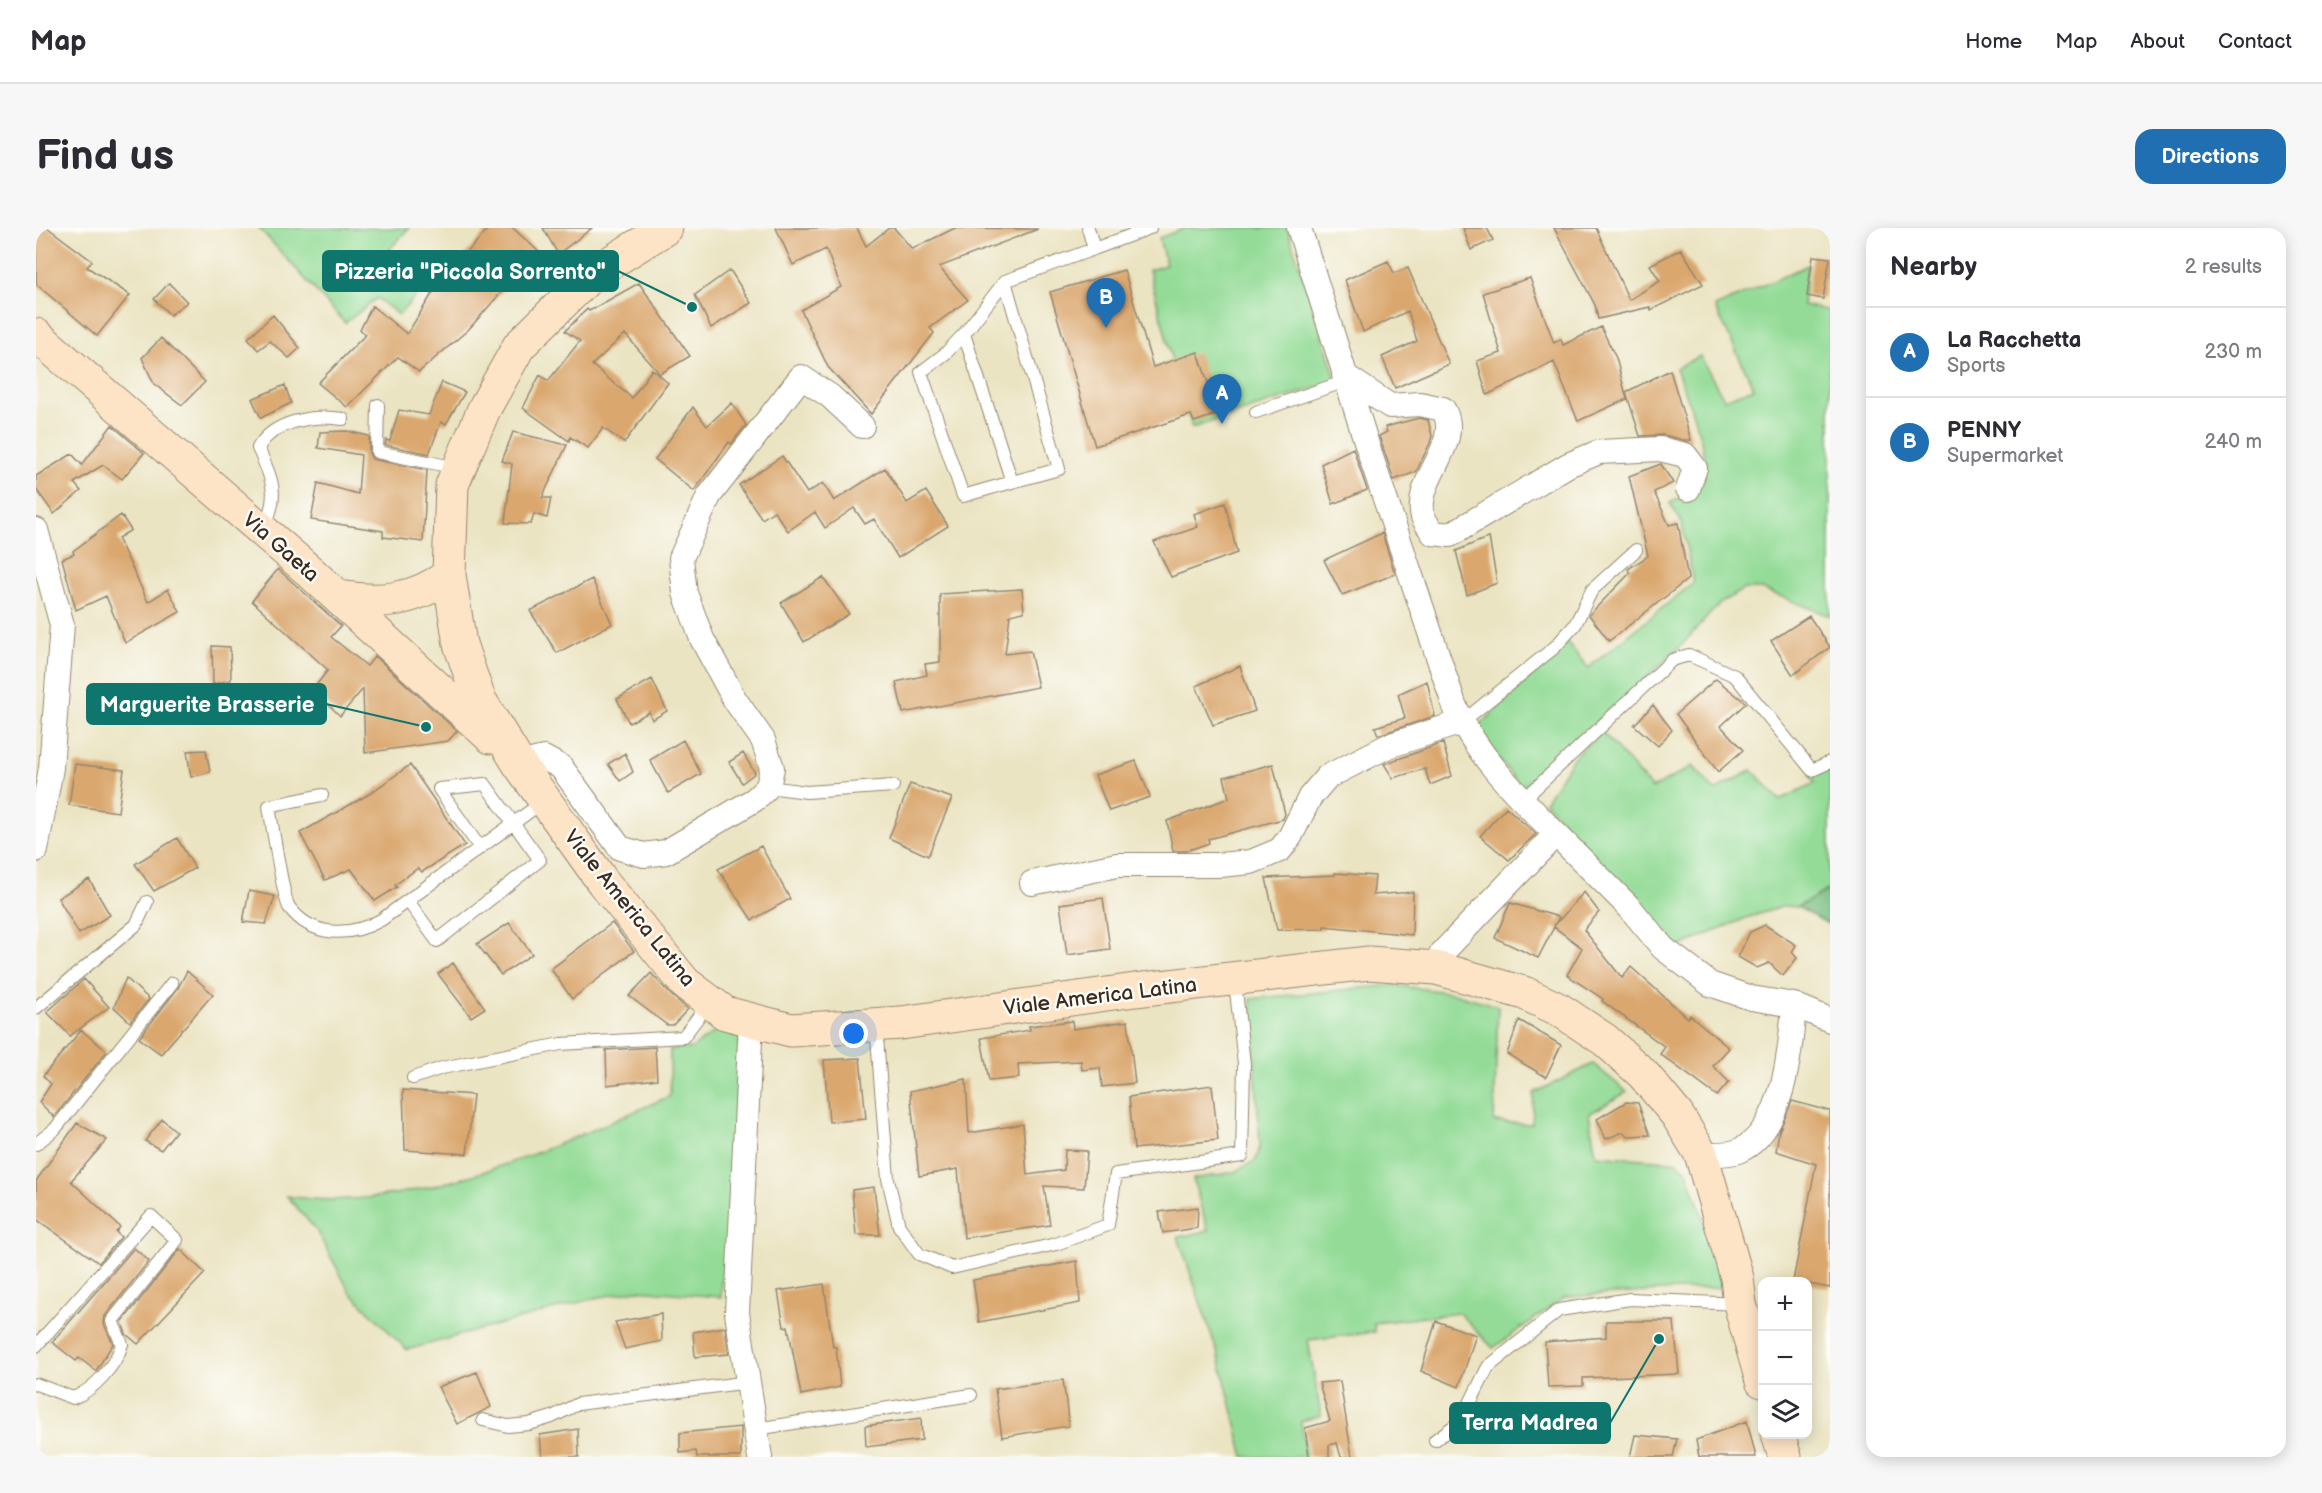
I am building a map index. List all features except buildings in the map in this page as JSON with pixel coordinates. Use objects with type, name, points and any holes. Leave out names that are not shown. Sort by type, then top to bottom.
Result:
[{"type":"main road","name":"Viale America Latina","points":[[666,228],[591,274],[519,346],[483,409],[452,485],[449,575],[460,645],[479,699],[519,764],[603,882],[685,983],[725,1012],[791,1030],[876,1025],[1369,963],[1436,968],[1524,993],[1560,1010],[1605,1040],[1643,1074],[1677,1115],[1701,1154],[1737,1278],[1740,1304],[1758,1367]]},
{"type":"main road","name":"Via Gaeta","points":[[36,335],[339,597],[519,764]]},
{"type":"main road","points":[[339,597],[377,603],[394,600],[433,587],[449,575]]},
{"type":"main road","points":[[408,660],[427,666],[438,665],[454,654],[460,645]]},
{"type":"main road","points":[[1780,1439],[1785,1457]]},
{"type":"street","points":[[1299,228],[1346,378],[1469,739],[1496,774],[1630,909],[1663,948],[1710,984],[1751,998],[1794,1005],[1830,1020]]},
{"type":"street","points":[[519,764],[544,758],[561,767],[620,848],[644,855],[666,852],[754,800],[768,787],[772,768],[763,740],[735,699],[702,639],[685,593],[681,558],[709,496],[801,377],[830,396],[862,426]]},
{"type":"street","points":[[1346,378],[1390,406],[1420,404],[1443,409],[1450,419],[1448,436],[1422,501],[1423,518],[1434,532],[1450,535],[1568,465],[1599,452],[1660,449],[1685,455],[1695,468],[1688,489]]},
{"type":"street","points":[[36,530],[62,625],[51,768],[36,850]]},
{"type":"street","points":[[1032,883],[1117,865],[1220,865],[1251,862],[1280,850],[1290,837],[1310,796],[1327,777],[1388,746],[1462,722]]},
{"type":"street","points":[[1436,968],[1442,953],[1556,834]]},
{"type":"street","points":[[1701,1154],[1737,1152],[1753,1143],[1766,1130],[1791,1051],[1794,1005]]},
{"type":"street","points":[[751,1020],[737,1313],[760,1457]]},
{"type":"lane","points":[[1088,228],[1094,249]]},
{"type":"lane","points":[[1005,281],[1059,470],[963,496],[921,372],[946,353],[964,334],[1005,281],[1150,228]]},
{"type":"lane","points":[[964,334],[1012,482]]},
{"type":"lane","points":[[1256,412],[1346,378]]},
{"type":"lane","points":[[378,405],[377,452],[459,468]]},
{"type":"lane","points":[[262,531],[273,509],[275,494],[258,448],[263,439],[275,430],[303,420],[331,417],[343,419]]},
{"type":"lane","points":[[1462,722],[1555,647],[1575,626],[1592,590],[1636,549]]},
{"type":"lane","points":[[1523,800],[1672,660],[1689,655],[1736,676],[1812,770],[1830,762]]},
{"type":"lane","points":[[408,901],[437,941],[540,860],[485,784],[439,789],[480,848]]},
{"type":"lane","points":[[768,787],[807,792],[893,786]]},
{"type":"lane","points":[[322,795],[269,806],[288,905],[304,921],[345,934],[361,931],[408,901],[545,800]]},
{"type":"lane","points":[[36,1008],[136,925],[147,902]]},
{"type":"lane","points":[[876,1025],[888,1179],[899,1226],[919,1254],[952,1268],[1056,1244],[1108,1225],[1116,1174],[1242,1156],[1244,1064],[1235,980]]},
{"type":"lane","points":[[36,1144],[55,1129],[172,983]]},
{"type":"lane","points":[[413,1078],[442,1068],[561,1044],[683,1037],[710,1002]]},
{"type":"lane","points":[[36,1346],[151,1216],[177,1240],[112,1321],[122,1344],[119,1354],[90,1388],[73,1398],[36,1384]]},
{"type":"lane","points":[[1435,1440],[1461,1421],[1488,1367],[1559,1310],[1630,1299],[1740,1304]]},
{"type":"lane","points":[[483,1420],[508,1426],[529,1424],[552,1417],[578,1404],[749,1383]]},
{"type":"lane","points":[[756,1429],[970,1395]]},
{"type":"green space","points":[[259,228],[409,228],[389,250],[426,284],[399,315],[377,298],[345,323]]},
{"type":"green space","points":[[1185,228],[1287,228],[1337,381],[1192,428],[1149,270],[1166,265],[1159,238]]},
{"type":"green space","points":[[1808,265],[1803,305],[1830,311],[1830,616],[1761,589],[1744,589],[1720,603],[1678,649],[1522,788],[1475,730],[1567,642],[1588,668],[1693,583],[1682,523],[1670,503],[1699,486],[1704,472],[1704,459],[1702,443],[1676,368],[1700,356],[1724,399],[1754,388],[1715,307]]},
{"type":"green space","points":[[1602,732],[1652,789],[1693,766],[1715,791],[1752,770],[1780,800],[1815,783],[1810,775],[1830,767],[1830,889],[1797,907],[1785,906],[1746,918],[1676,948],[1545,802],[1575,755]]},
{"type":"green space","points":[[1830,889],[1830,925],[1797,907]]},
{"type":"green space","points":[[1394,985],[1453,993],[1498,1006],[1494,1122],[1532,1124],[1534,1093],[1593,1064],[1627,1092],[1589,1114],[1596,1155],[1678,1162],[1687,1171],[1726,1287],[1565,1297],[1493,1348],[1459,1313],[1374,1323],[1375,1332],[1308,1340],[1321,1416],[1301,1421],[1306,1457],[1244,1457],[1219,1357],[1178,1237],[1208,1231],[1193,1179],[1235,1172],[1256,1160],[1260,1146],[1251,999]]},
{"type":"green space","points":[[720,1028],[740,1038],[728,1253],[721,1281],[721,1297],[637,1290],[595,1298],[407,1350],[350,1292],[316,1230],[287,1196],[334,1200],[383,1196],[433,1186],[483,1172],[533,1154],[670,1096],[670,1049],[692,1048]]},
{"type":"place","name":"Pizzeria \"Piccola Sorrento\"","points":[[692,307]]},
{"type":"place","name":"PENNY","points":[[1106,328]]},
{"type":"place","name":"La Racchetta","points":[[1222,424]]},
{"type":"place","name":"Marguerite Brasserie","points":[[426,727]]},
{"type":"place","name":"Terra Madrea","points":[[1659,1339]]}]
